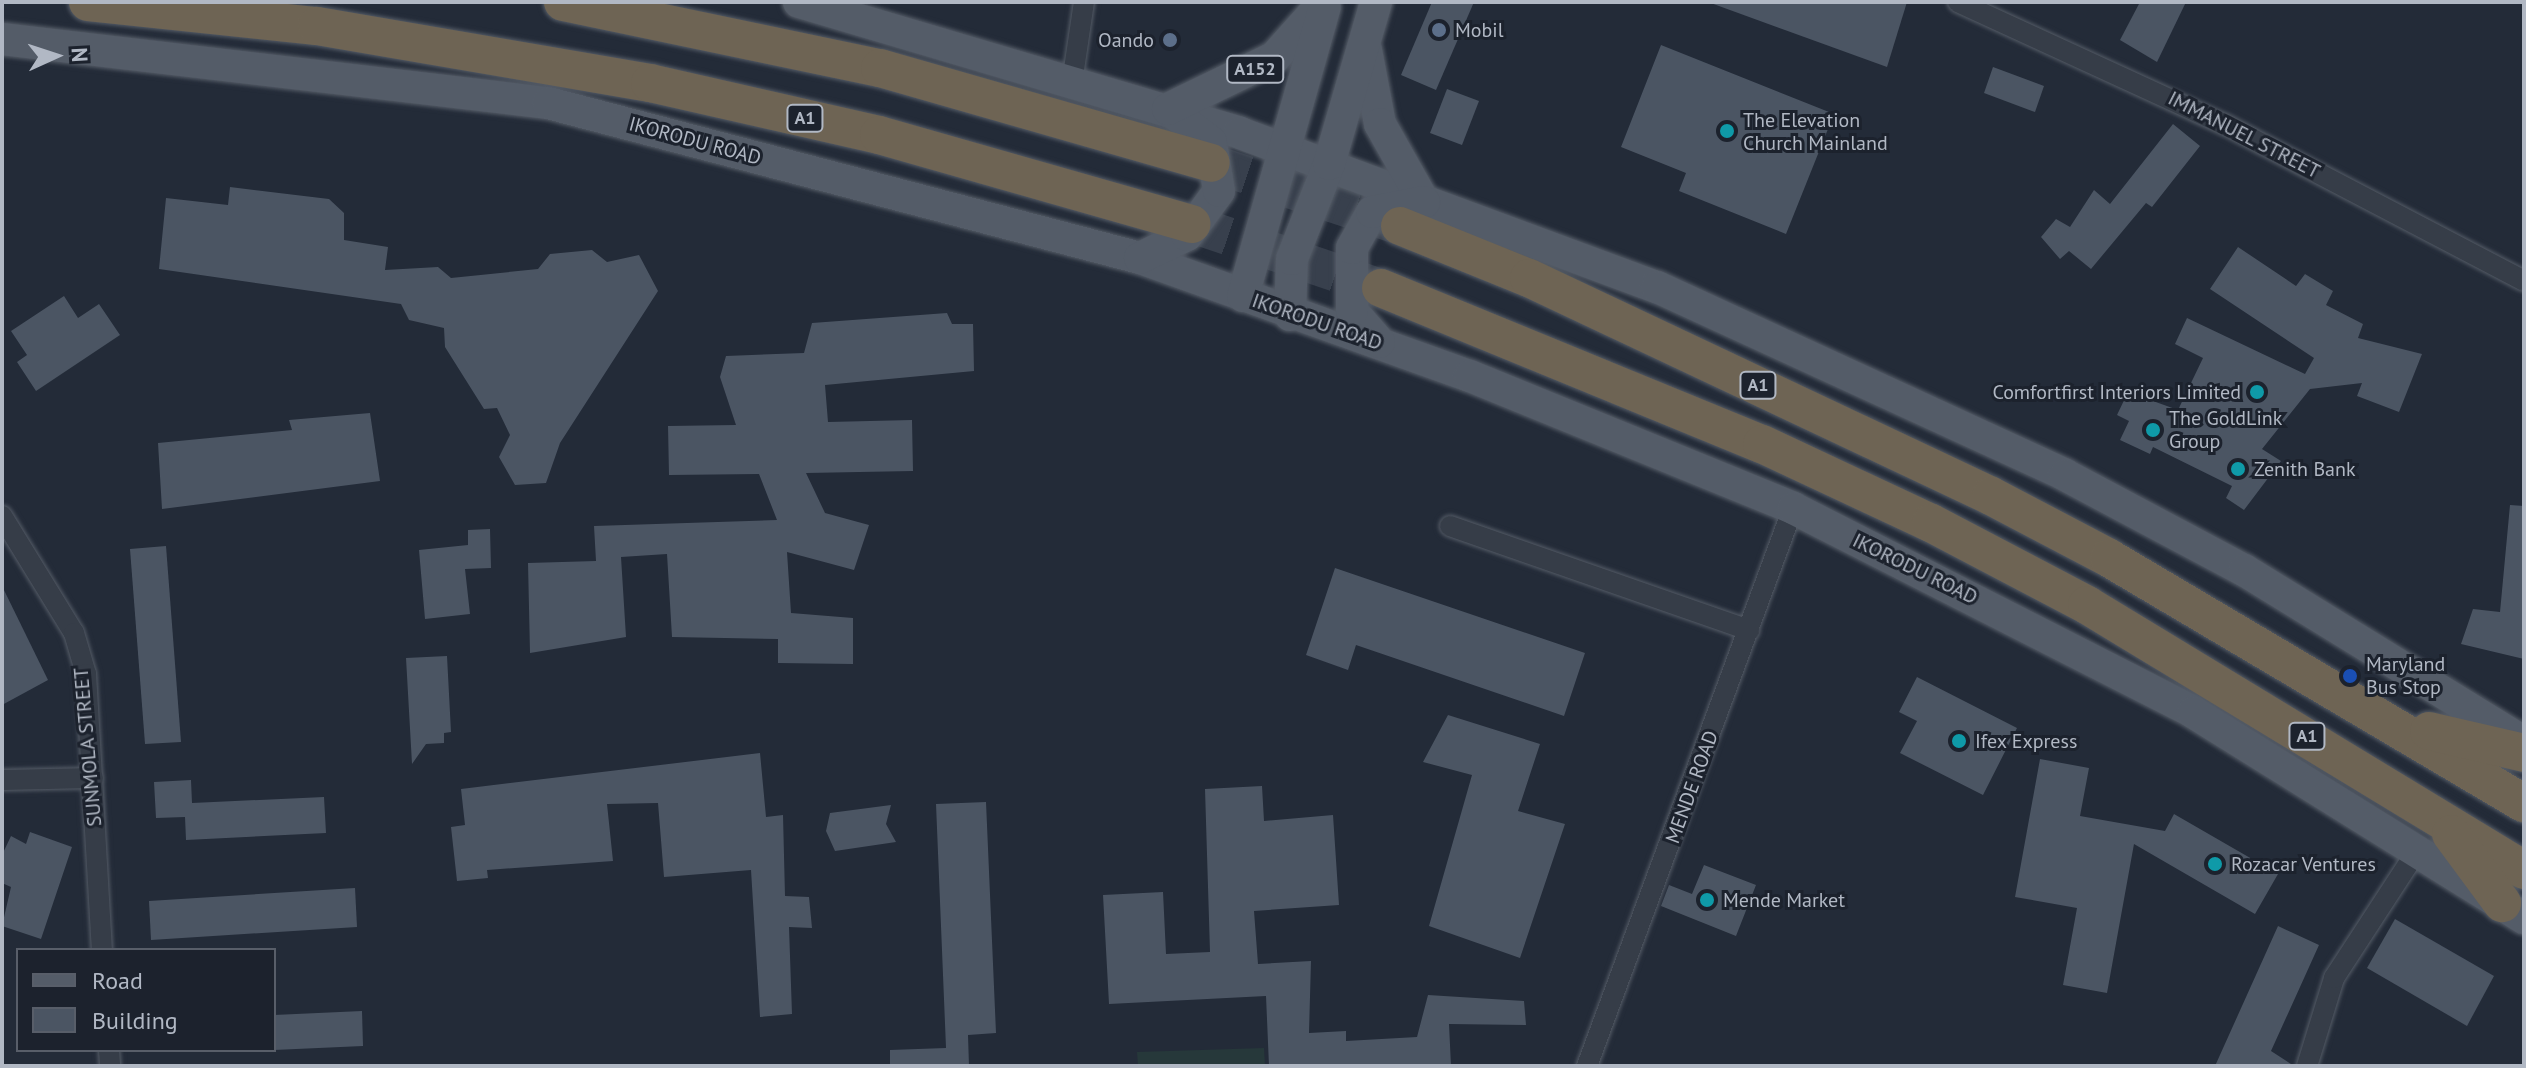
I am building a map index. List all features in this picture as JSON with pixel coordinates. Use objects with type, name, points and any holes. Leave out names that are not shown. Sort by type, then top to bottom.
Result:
[{"type":"highway","name":"A1","points":[[88,2],[317,26],[650,83],[879,135],[1192,224]]},
{"type":"highway","points":[[563,2],[880,68],[1211,163]]},
{"type":"highway","name":"A1","points":[[1412,214],[1529,278],[1991,496],[2397,723],[2524,803]]},
{"type":"highway","name":"A1","points":[[1381,288],[1762,444],[1931,523],[2087,605],[2434,812],[2524,870]]},
{"type":"highway","points":[[2397,723],[2524,753]]},
{"type":"highway","points":[[2434,812],[2513,910]]},
{"type":"main road","points":[[799,2],[1168,109],[1329,164],[1412,214]]},
{"type":"main road","name":"A152","points":[[1168,109],[1275,57],[1325,2]]},
{"type":"main road","name":"A152","points":[[1243,296],[1287,150],[1325,2]]},
{"type":"main road","points":[[1290,315],[1292,259],[1329,164],[1376,2]]},
{"type":"main road","name":"IKORODU ROAD","points":[[2,39],[264,64],[548,103],[1140,258],[1290,315],[1381,344],[1793,508],[2193,712],[2513,910]]},
{"type":"main road","points":[[1365,42],[1380,124],[1412,214]]},
{"type":"main road","points":[[1140,258],[1187,235],[1219,191],[1211,142],[1168,109]]},
{"type":"main road","points":[[1381,344],[1352,311],[1352,248],[1372,212],[1412,214],[1657,287],[2065,475],[2271,585],[2524,742]]},
{"type":"street","points":[[1072,83],[1084,2]]},
{"type":"street","name":"IMMANUEL STREET","points":[[1958,2],[2226,125],[2524,281]]},
{"type":"street","name":"MENDE ROAD","points":[[1587,1066],[1793,508]]},
{"type":"street","name":"SUNMOLA STREET","points":[[2,516],[74,633],[86,674],[102,948]]},
{"type":"street","points":[[1450,526],[1749,630]]},
{"type":"street","points":[[2,780],[93,778]]},
{"type":"street","points":[[2307,1066],[2334,978],[2416,852]]},
{"type":"shaded area","points":[[1264,1048],[1265,1066],[1138,1066],[1137,1052]]},
{"type":"building","points":[[1432,2],[1474,2],[1436,90],[1401,75]]},
{"type":"building","points":[[1708,2],[1907,2],[1887,67]]},
{"type":"building","points":[[2140,2],[2186,2],[2157,62],[2120,40]]},
{"type":"building","name":"The Elevation Church Mainland","points":[[1661,45],[1834,114],[1786,234],[1679,191],[1686,173],[1621,147]]},
{"type":"building","points":[[1993,67],[2044,86],[2035,112],[1984,93]]},
{"type":"building","points":[[1447,89],[1479,101],[1462,145],[1430,133]]},
{"type":"building","points":[[2173,124],[2200,146],[2152,207],[2146,203],[2091,269],[2069,251],[2060,259],[2041,237],[2056,219],[2070,227],[2094,190],[2110,204]]},
{"type":"building","points":[[230,187],[329,199],[344,213],[344,240],[388,247],[385,270],[438,267],[451,278],[538,269],[550,254],[592,250],[607,262],[639,255],[658,291],[560,443],[546,483],[515,485],[499,457],[510,435],[497,408],[484,409],[445,347],[444,328],[409,320],[401,304],[159,269],[166,198],[228,205]]},
{"type":"building","points":[[2238,247],[2296,286],[2305,274],[2333,291],[2326,305],[2363,324],[2358,338],[2422,354],[2399,412],[2357,396],[2362,383],[2310,389],[2262,449],[2281,461],[2244,510],[2226,498],[2232,486],[2153,447],[2150,454],[2120,440],[2129,421],[2117,415],[2128,392],[2178,410],[2203,358],[2175,344],[2187,318],[2305,374],[2314,358],[2210,289]]},
{"type":"building","points":[[64,296],[78,318],[99,304],[120,335],[36,391],[17,362],[27,355],[11,331]]},
{"type":"building","points":[[947,313],[952,324],[973,324],[974,371],[825,385],[828,422],[912,420],[913,471],[806,473],[825,513],[869,525],[854,570],[787,552],[791,613],[853,618],[853,664],[778,663],[778,639],[672,637],[667,554],[621,557],[626,637],[530,653],[528,563],[596,561],[594,526],[777,520],[759,474],[669,475],[668,426],[736,425],[720,377],[726,356],[804,353],[812,323]]},
{"type":"building","points":[[370,413],[380,481],[162,509],[158,443],[292,430],[289,420]]},
{"type":"building","points":[[2510,505],[2524,506],[2524,659],[2461,644],[2473,609],[2500,612]]},
{"type":"building","points":[[490,529],[491,568],[465,569],[470,614],[425,619],[419,550],[468,545],[468,530]]},
{"type":"building","points":[[166,546],[181,742],[145,744],[130,549]]},
{"type":"building","points":[[1335,568],[1585,653],[1564,716],[1356,645],[1348,670],[1306,655]]},
{"type":"building","points":[[2,586],[48,680],[2,705]]},
{"type":"building","points":[[447,656],[451,732],[444,733],[444,743],[426,744],[412,764],[406,658]]},
{"type":"building","name":"Ifex Express","points":[[1917,677],[2017,728],[1983,795],[1900,753],[1917,721],[1899,712]]},
{"type":"building","points":[[1448,715],[1540,744],[1518,811],[1565,824],[1520,958],[1429,926],[1472,775],[1423,762]]},
{"type":"building","points":[[760,753],[766,817],[783,815],[785,896],[809,897],[812,928],[789,927],[792,1014],[760,1017],[751,870],[664,877],[658,803],[607,804],[613,861],[487,870],[488,878],[457,881],[451,827],[465,825],[461,789]]},
{"type":"building","points":[[2040,759],[2089,768],[2080,816],[2165,831],[2174,814],[2278,874],[2255,914],[2134,844],[2107,993],[2063,985],[2077,908],[2015,897]]},
{"type":"building","points":[[191,780],[192,803],[324,797],[326,833],[186,840],[185,817],[156,818],[154,782]]},
{"type":"building","points":[[1262,786],[1264,821],[1333,815],[1339,905],[1254,911],[1258,964],[1311,961],[1309,1033],[1346,1031],[1346,1041],[1417,1037],[1428,995],[1524,1001],[1526,1025],[1449,1024],[1451,1066],[1269,1066],[1266,996],[1109,1004],[1103,895],[1163,892],[1166,954],[1210,952],[1205,789]]},
{"type":"building","points":[[986,802],[996,1033],[968,1035],[969,1066],[890,1066],[890,1050],[946,1048],[936,804]]},
{"type":"building","points":[[891,805],[886,824],[896,842],[835,851],[826,831],[830,813]]},
{"type":"building","points":[[30,832],[72,847],[41,939],[2,926],[11,887],[2,883],[2,855],[11,836],[26,844]]},
{"type":"building","name":"Mende Market","points":[[1704,865],[1756,885],[1736,936],[1661,906],[1669,885],[1692,894]]},
{"type":"building","points":[[355,888],[357,927],[151,940],[149,901]]},
{"type":"building","points":[[2395,919],[2494,976],[2467,1026],[2367,968]]},
{"type":"building","points":[[2278,926],[2319,945],[2271,1051],[2294,1066],[2215,1066]]},
{"type":"building","points":[[362,1011],[363,1046],[276,1050],[276,1015]]},
{"type":"tunnel","points":[[1211,163],[1400,226]]},
{"type":"tunnel","points":[[1192,224],[1381,288]]},
{"type":"place","name":"Mobil","points":[[1439,30]]},
{"type":"place","name":"Oando","points":[[1170,40]]},
{"type":"place","name":"The Elevation Church Mainland","points":[[1727,131]]},
{"type":"place","name":"Comfortfirst Interiors Limited","points":[[2257,392]]},
{"type":"place","name":"The GoldLink Group","points":[[2153,430]]},
{"type":"place","name":"Zenith Bank","points":[[2238,469]]},
{"type":"place","name":"Maryland Bus Stop","points":[[2350,676]]},
{"type":"place","name":"Ifex Express","points":[[1959,741]]},
{"type":"place","name":"Rozacar Ventures","points":[[2215,864]]},
{"type":"place","name":"Mende Market","points":[[1707,900]]}]
